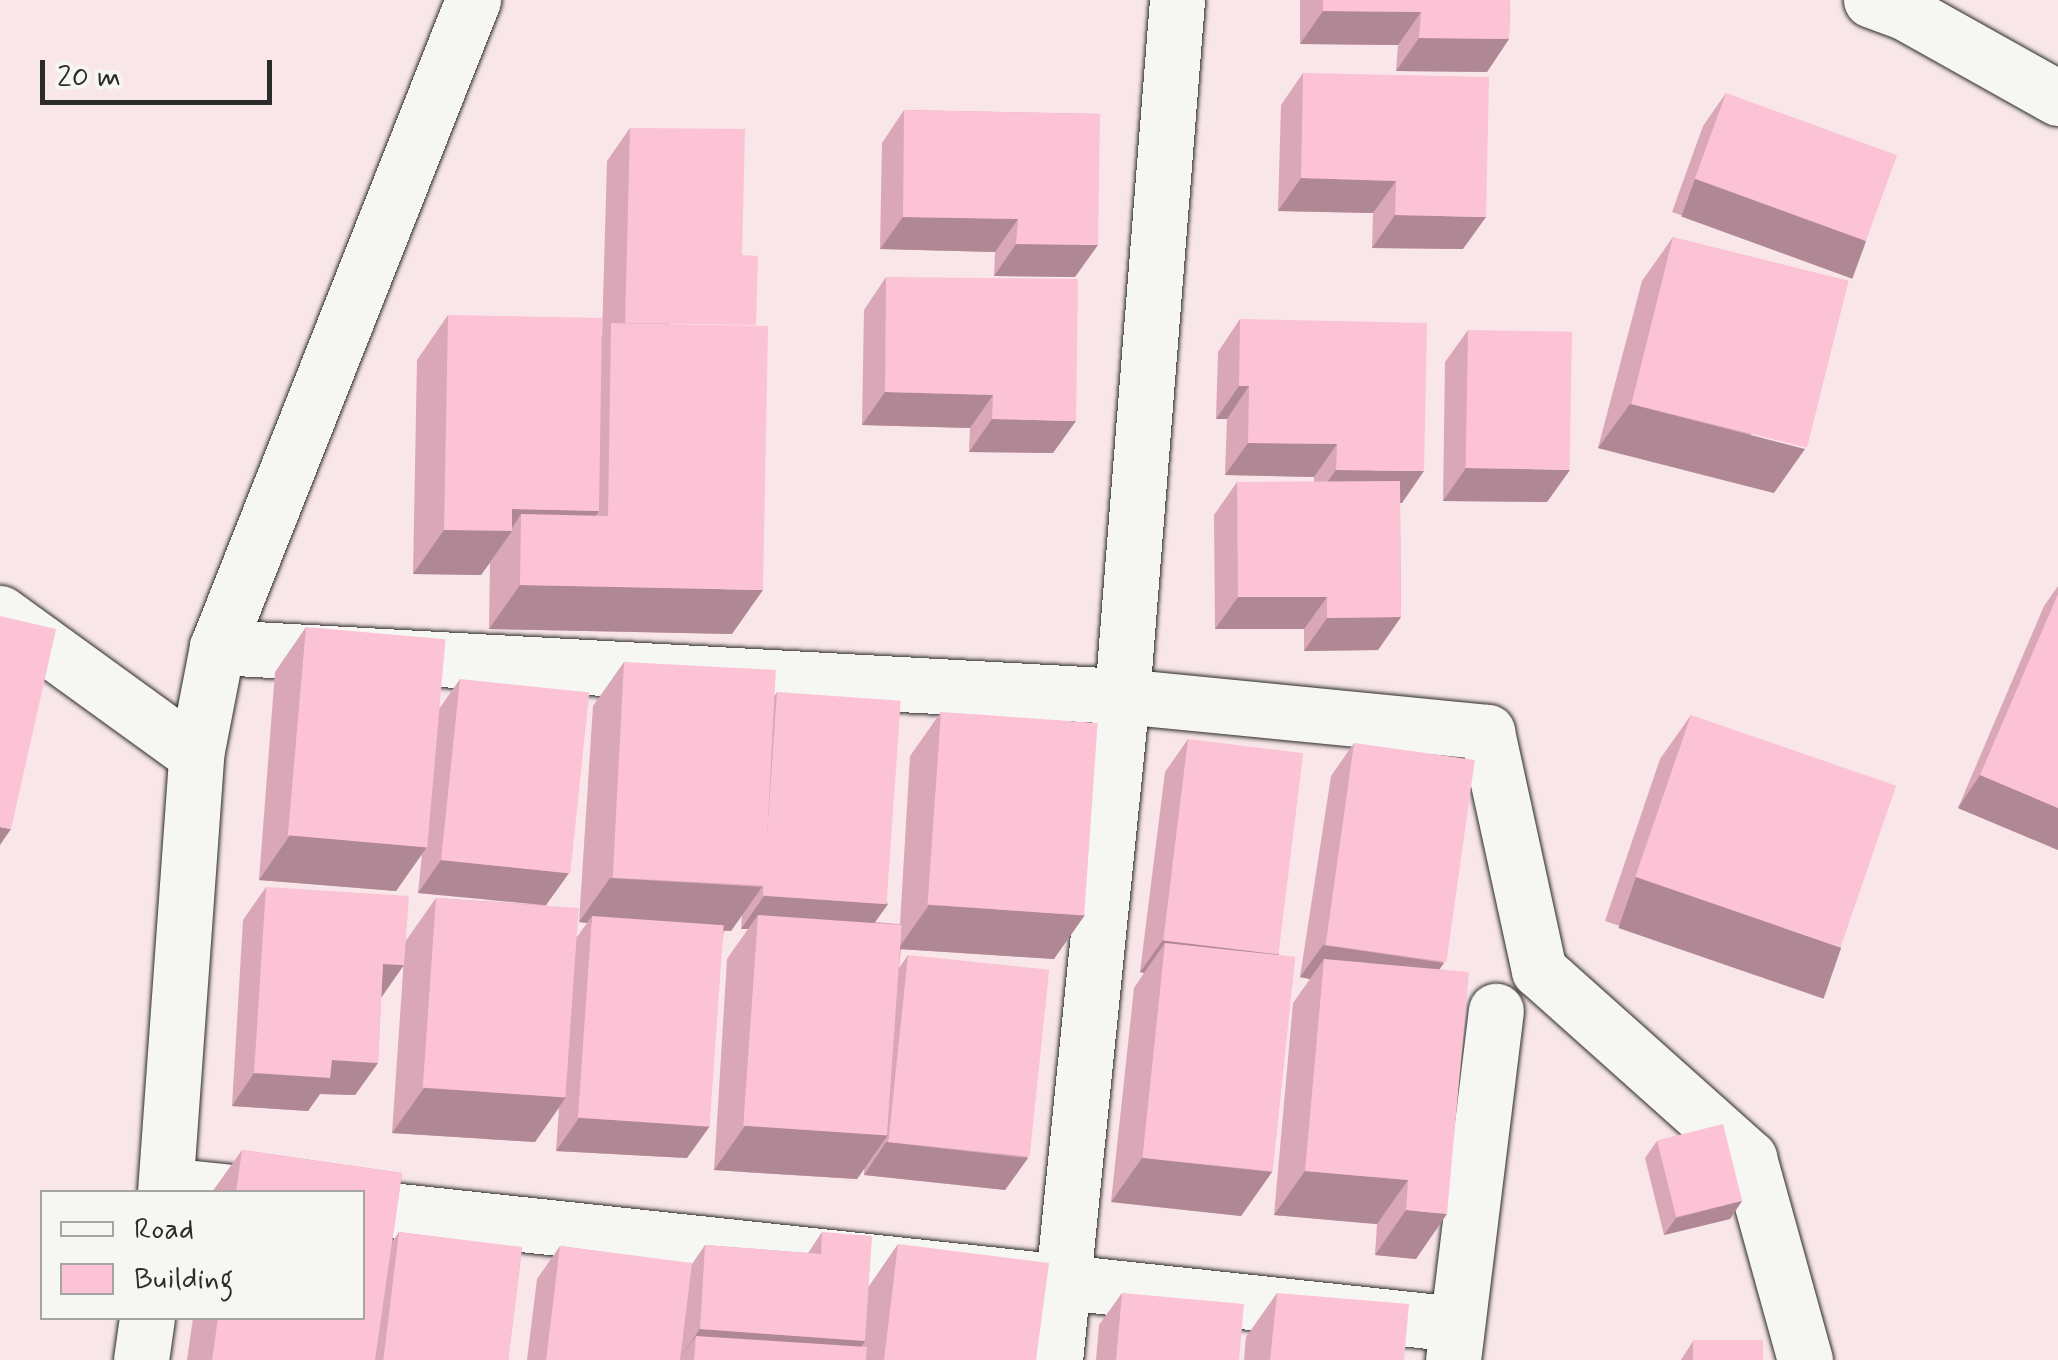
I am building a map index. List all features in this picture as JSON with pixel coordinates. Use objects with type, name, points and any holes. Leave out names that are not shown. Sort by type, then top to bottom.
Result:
[{"type":"street","points":[[166,1189],[196,755],[218,647],[473,0]]},
{"type":"street","points":[[1055,1360],[1066,1284],[1122,696],[1178,0]]},
{"type":"street","points":[[1870,0],[1906,13],[2058,98]]},
{"type":"street","points":[[0,613],[196,755]]},
{"type":"street","points":[[218,647],[1122,696],[1486,732],[1539,970],[1749,1158],[1805,1360]]},
{"type":"street","points":[[365,1207],[1066,1284],[1455,1342],[1496,1011]]},
{"type":"street","points":[[141,1360],[147,1320]]},
{"type":"building","points":[[1323,0],[1510,0],[1509,39],[1419,38],[1421,12],[1323,11]]},
{"type":"building","points":[[1303,73],[1489,77],[1486,217],[1395,215],[1396,181],[1301,178]]},
{"type":"building","points":[[1726,93],[1897,155],[1866,241],[1695,179]]},
{"type":"building","points":[[904,110],[1100,114],[1098,245],[1016,244],[1018,219],[903,217]]},
{"type":"building","points":[[630,128],[745,129],[742,255],[758,256],[756,325],[625,323]]},
{"type":"building","points":[[1673,237],[1849,281],[1807,448],[1631,404]]},
{"type":"building","points":[[886,277],[1078,279],[1076,421],[992,419],[993,395],[885,392]]},
{"type":"building","points":[[448,315],[602,318],[599,511],[512,509],[512,531],[444,530]]},
{"type":"building","points":[[1240,319],[1427,323],[1424,471],[1336,470],[1337,444],[1248,443],[1249,386],[1239,386]]},
{"type":"building","points":[[611,323],[768,326],[763,590],[520,585],[521,514],[608,516]]},
{"type":"building","points":[[1468,330],[1572,332],[1570,470],[1466,468]]},
{"type":"building","points":[[1400,481],[1401,617],[1327,618],[1327,597],[1238,597],[1237,482]]},
{"type":"building","points":[[2058,594],[2058,808],[1980,775]]},
{"type":"building","points":[[0,616],[56,629],[11,829],[0,827]]},
{"type":"building","points":[[306,627],[445,639],[427,847],[288,835]]},
{"type":"building","points":[[624,662],[776,670],[764,886],[613,878]]},
{"type":"building","points":[[460,679],[589,693],[570,874],[441,860]]},
{"type":"building","points":[[777,692],[901,701],[886,904],[763,896]]},
{"type":"building","points":[[941,712],[1098,723],[1084,915],[928,905]]},
{"type":"building","points":[[1691,715],[1896,786],[1841,947],[1635,877]]},
{"type":"building","points":[[1188,739],[1303,753],[1278,955],[1163,940]]},
{"type":"building","points":[[1354,743],[1475,760],[1446,962],[1326,945]]},
{"type":"building","points":[[266,887],[409,896],[404,965],[383,964],[378,1063],[332,1060],[330,1078],[254,1073]]},
{"type":"building","points":[[436,898],[579,908],[565,1098],[423,1088]]},
{"type":"building","points":[[758,915],[902,925],[887,1136],[743,1125]]},
{"type":"building","points":[[592,916],[724,925],[710,1127],[578,1118]]},
{"type":"building","points":[[1165,943],[1295,957],[1273,1172],[1142,1158]]},
{"type":"building","points":[[908,955],[1049,970],[1030,1157],[888,1142]]},
{"type":"building","points":[[1324,959],[1469,972],[1447,1214],[1406,1210],[1408,1180],[1305,1171]]},
{"type":"building","points":[[1723,1124],[1742,1201],[1676,1217],[1657,1140]]},
{"type":"building","points":[[242,1150],[402,1173],[375,1360],[212,1360],[218,1320],[365,1320],[365,1190],[236,1190]]},
{"type":"building","points":[[399,1232],[522,1247],[508,1360],[383,1360]]},
{"type":"building","points":[[822,1232],[872,1236],[865,1341],[700,1329],[705,1245],[821,1254]]},
{"type":"building","points":[[898,1244],[1049,1263],[1036,1360],[884,1360]]},
{"type":"building","points":[[560,1246],[692,1263],[680,1360],[546,1360]]},
{"type":"building","points":[[1122,1293],[1244,1304],[1239,1360],[1116,1360]]},
{"type":"building","points":[[1277,1293],[1409,1304],[1404,1360],[1270,1360]]},
{"type":"building","points":[[696,1336],[867,1347],[866,1360],[694,1360]]},
{"type":"building","points":[[1693,1340],[1763,1340],[1763,1360],[1693,1360]]}]
